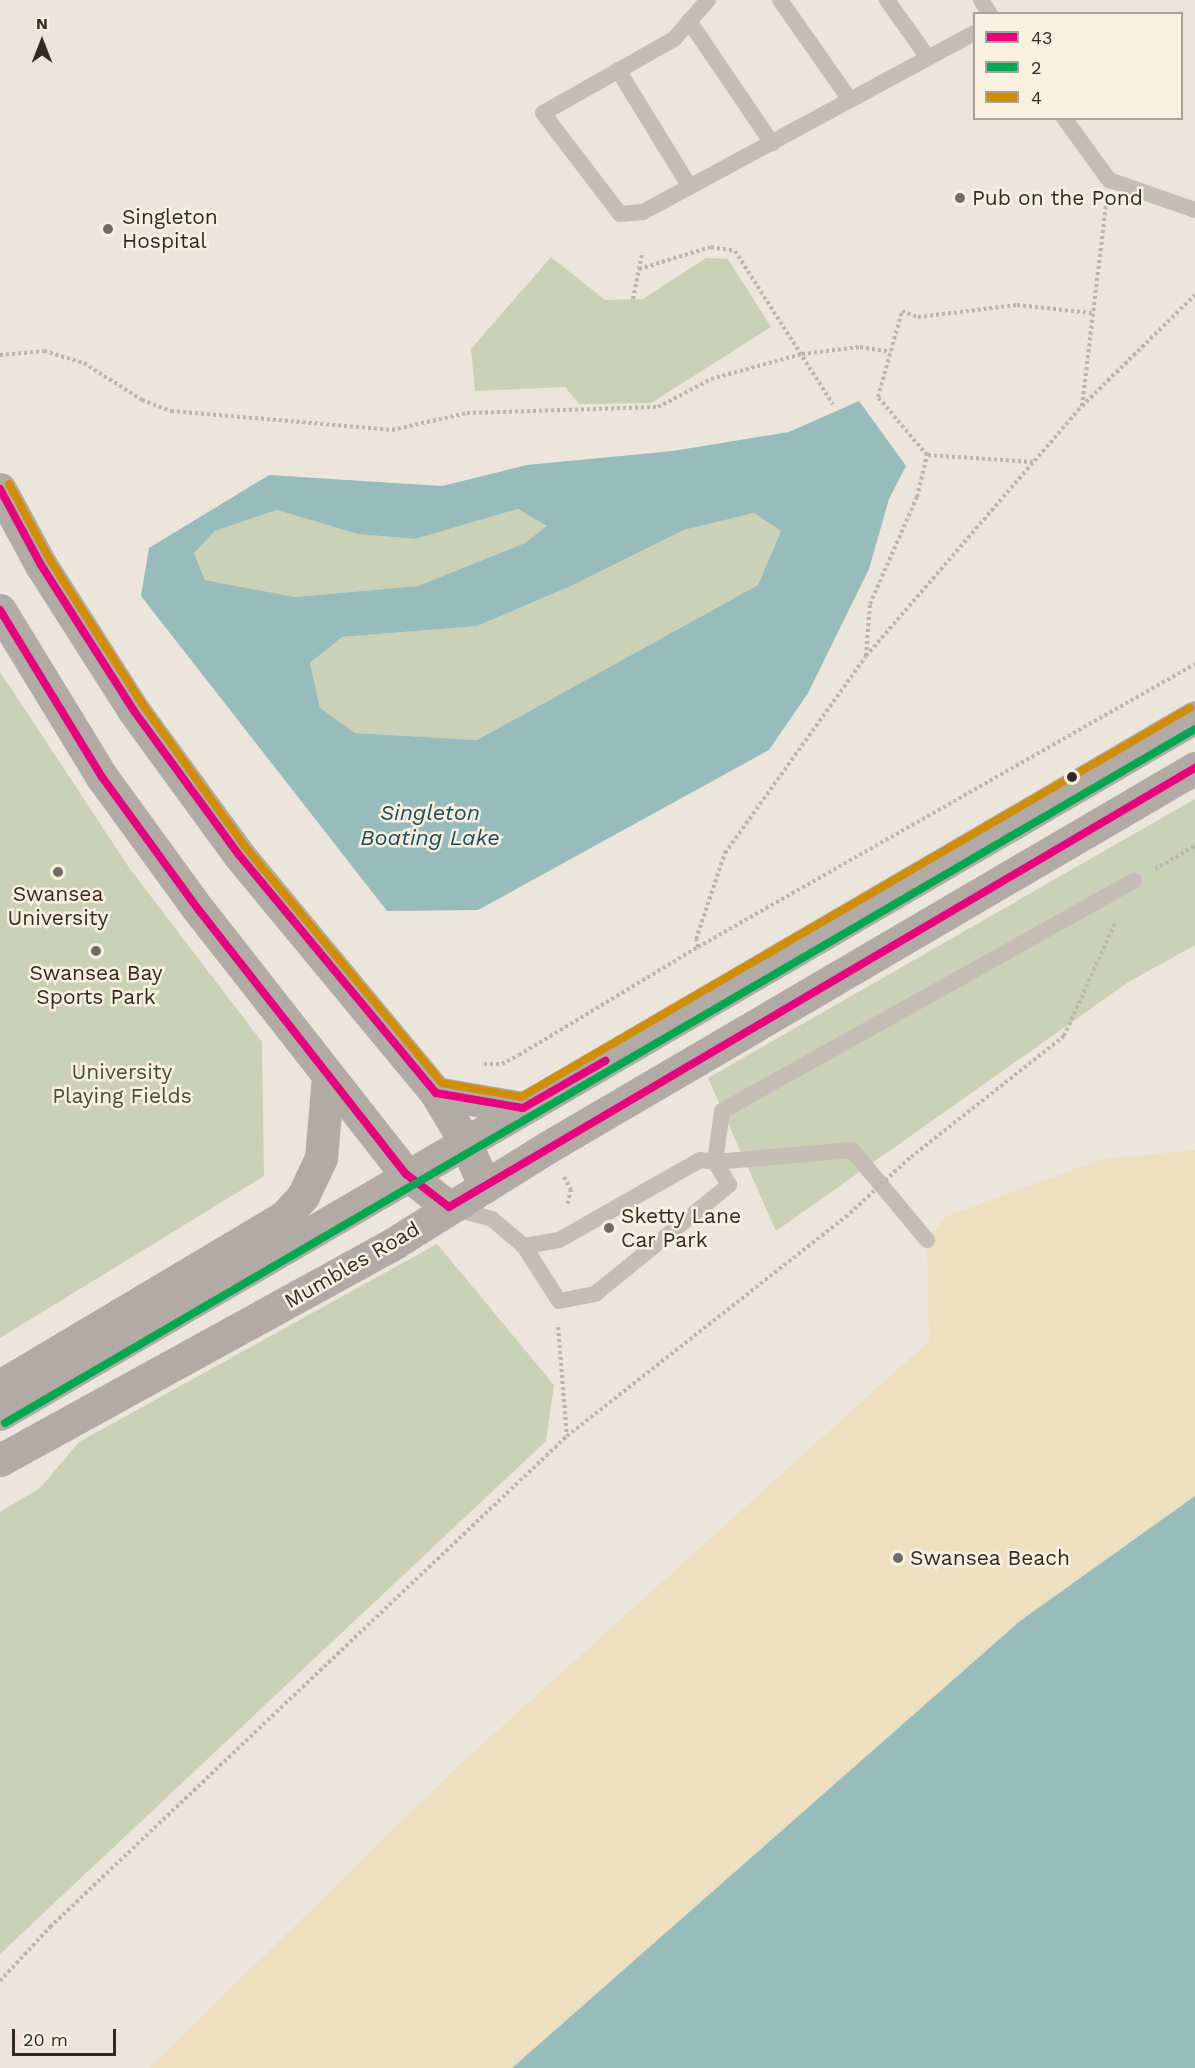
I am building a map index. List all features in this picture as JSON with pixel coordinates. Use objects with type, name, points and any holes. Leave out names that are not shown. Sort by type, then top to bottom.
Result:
[{"type":"main road","points":[[0,489],[41,565],[141,721],[239,855],[436,1093],[465,1142],[485,1187]]},
{"type":"main road","points":[[0,610],[102,777],[328,1076],[406,1174],[449,1208]]},
{"type":"main road","points":[[0,1414],[406,1174],[465,1142],[1195,717]]},
{"type":"main road","name":"Mumbles Road","points":[[0,1460],[396,1242],[449,1208],[1195,768]]},
{"type":"main road","points":[[0,1386],[285,1216],[303,1196],[319,1165],[328,1076]]},
{"type":"main road","points":[[436,1093],[523,1108]]},
{"type":"lane","points":[[708,0],[674,39],[543,113],[620,214],[643,212],[973,34]]},
{"type":"lane","points":[[780,0],[850,100]]},
{"type":"lane","points":[[887,0],[928,58]]},
{"type":"lane","points":[[689,21],[772,143]]},
{"type":"lane","points":[[618,70],[690,187]]},
{"type":"lane","points":[[1066,120],[1109,180],[1195,210]]},
{"type":"lane","points":[[449,1208],[492,1219],[525,1246],[559,1300],[595,1294],[729,1185],[715,1162],[722,1111],[1134,881]]},
{"type":"lane","points":[[525,1246],[559,1240],[700,1160],[715,1162],[852,1150],[927,1240]]},
{"type":"lane","points":[[485,1187],[492,1219]]},
{"type":"path","points":[[1082,406],[1109,180]]},
{"type":"path","points":[[639,269],[711,247],[735,251],[833,404]]},
{"type":"path","points":[[633,299],[642,254]]},
{"type":"path","points":[[698,947],[696,939],[725,853],[866,656],[1082,406],[1195,295]]},
{"type":"path","points":[[1034,462],[927,455],[878,397],[902,311],[918,317],[1017,304],[1092,313]]},
{"type":"path","points":[[0,355],[44,351],[84,363],[142,400],[171,411],[392,430],[467,413],[658,407],[711,379],[802,354],[860,347],[891,352]]},
{"type":"path","points":[[866,656],[870,604],[917,497],[927,455]]},
{"type":"path","points":[[436,1093],[472,1064],[502,1064],[698,947],[1195,664]]},
{"type":"path","points":[[0,1982],[50,1927],[567,1436],[850,1213],[911,1156],[1064,1036],[1134,881],[1195,846]]},
{"type":"green space","points":[[551,257],[605,300],[643,299],[706,258],[728,259],[771,327],[651,403],[579,404],[565,387],[475,391],[471,349]]},
{"type":"green space","points":[[518,509],[548,526],[525,543],[418,586],[295,597],[205,580],[194,553],[215,531],[277,510],[358,534],[415,539]]},
{"type":"green space","points":[[754,513],[781,531],[758,585],[477,740],[355,733],[320,709],[310,663],[342,637],[477,626],[573,585],[684,530]]},
{"type":"green space","name":"University Playing Fields","points":[[0,672],[130,869],[262,1042],[264,1176],[0,1338]]},
{"type":"green space","points":[[1195,799],[1195,945],[1127,983],[776,1231],[708,1078]]},
{"type":"green space","points":[[437,1244],[554,1385],[546,1441],[0,1954],[0,1512],[40,1488],[79,1442]]},
{"type":"sand","name":"Swansea Beach","points":[[1195,1150],[1195,1496],[1020,1621],[512,2068],[149,2068],[456,1768],[929,1341],[927,1240],[945,1217],[1102,1159]]},
{"type":"water","name":"Singleton Boating Lake","points":[[859,401],[906,466],[889,499],[869,569],[808,693],[769,750],[478,910],[387,911],[141,596],[149,548],[269,475],[442,486],[527,465],[673,451],[789,432]],"holes":[[[518,509],[547,526],[525,543],[418,586],[295,597],[205,580],[194,553],[215,531],[277,510],[358,534],[415,539]],[[754,513],[781,531],[758,585],[477,740],[355,733],[320,708],[310,663],[342,637],[477,626],[573,585],[684,530]]]},
{"type":"water","points":[[1195,1496],[1195,2068],[512,2068],[1020,1621]]},
{"type":"transit line","name":"4","points":[[9,484],[50,560],[143,705],[247,849],[442,1083],[521,1097],[1190,708]]},
{"type":"transit line","name":"43","points":[[0,489],[41,565],[134,711],[239,855],[436,1093],[523,1108],[605,1061]]},
{"type":"transit line","name":"43","points":[[0,610],[102,777],[198,909],[406,1174],[449,1207],[1195,768]]},
{"type":"transit line","name":"2","points":[[5,1423],[1195,729]]},
{"type":"place","name":"Pub on the Pond","points":[[960,198]]},
{"type":"place","name":"Singleton Hospital","points":[[108,229]]},
{"type":"place","name":"Swansea University","points":[[58,872]]},
{"type":"place","name":"Swansea Bay Sports Park","points":[[96,951]]},
{"type":"place","name":"Sketty Lane Car Park","points":[[609,1228]]},
{"type":"place","name":"Swansea Beach","points":[[898,1558]]}]
